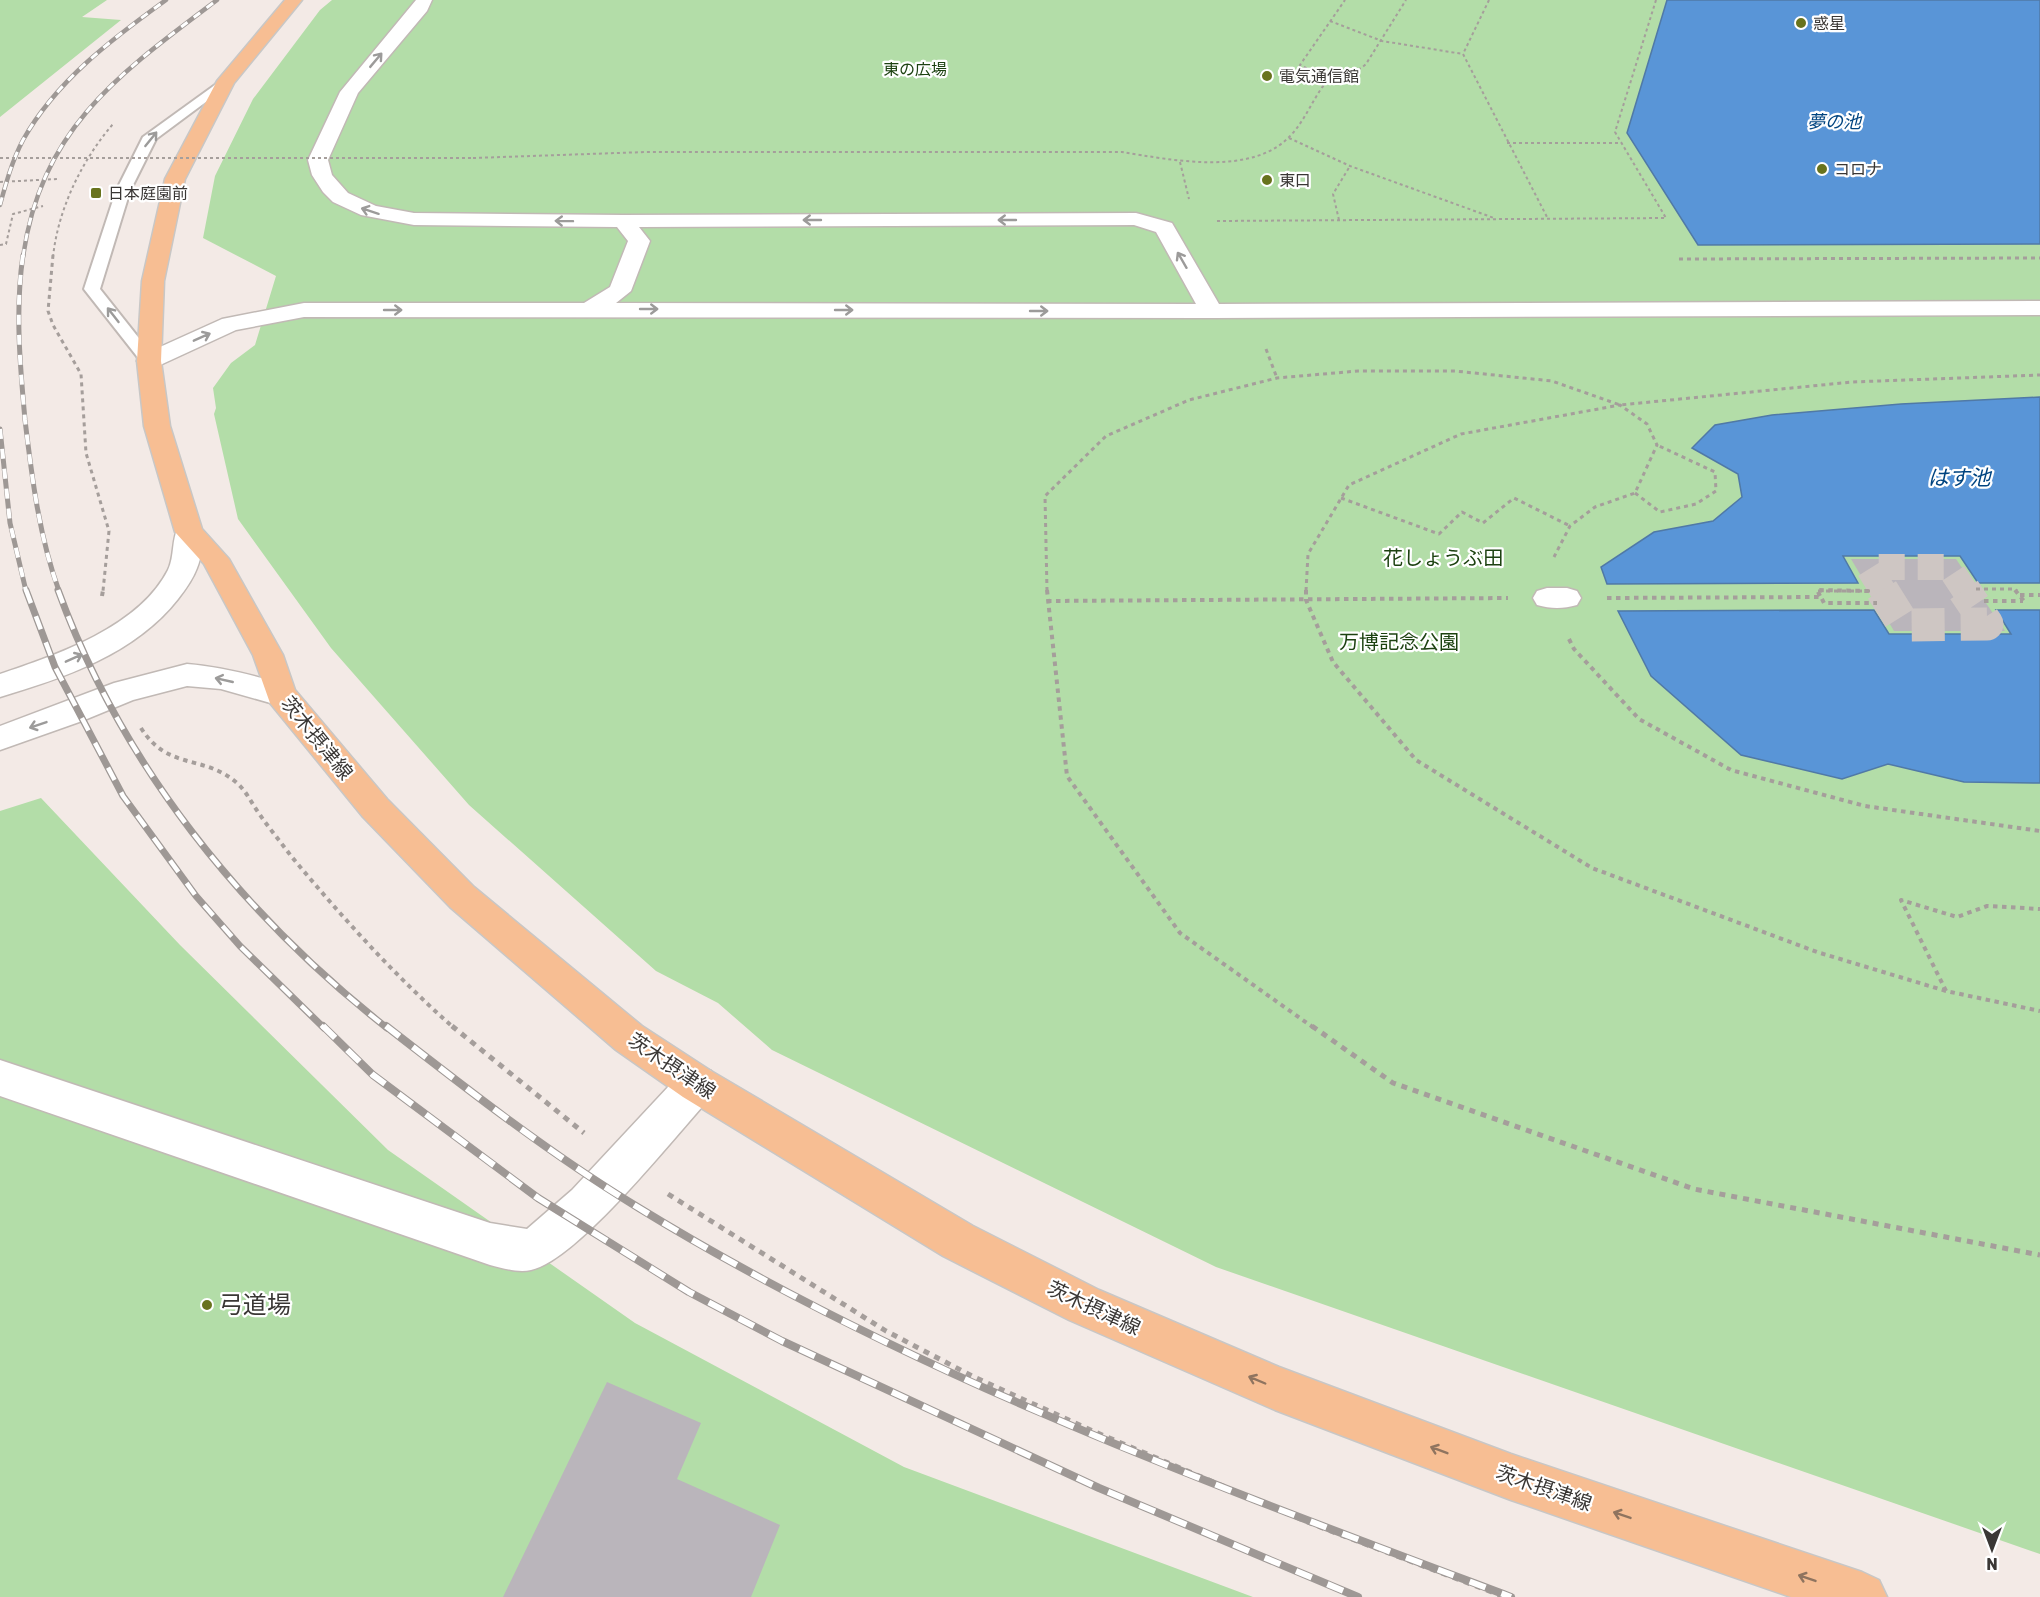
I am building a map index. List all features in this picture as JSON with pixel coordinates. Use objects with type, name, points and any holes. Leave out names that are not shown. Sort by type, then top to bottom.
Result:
[{"type":"main road","name":"茨木摂津線","points":[[294,0],[226,81],[175,179],[153,281],[149,361],[157,426],[189,532],[215,559],[268,655],[281,695],[375,808],[462,897],[629,1038],[697,1084],[958,1241],[1084,1305],[1275,1388],[1511,1477],[1862,1597]]},
{"type":"street","points":[[424,0],[421,7],[349,92],[318,160],[319,170],[334,193],[367,210],[384,216],[414,219],[623,221],[1136,219],[1164,228],[1211,311]]},
{"type":"street","points":[[591,309],[620,291],[639,241],[623,221]]},
{"type":"street","points":[[149,361],[230,324],[304,310],[1211,311],[2040,308]]},
{"type":"street","points":[[0,686],[48,669],[105,644],[145,616],[167,594],[183,569],[189,532]]},
{"type":"street","points":[[0,738],[125,691],[187,675],[221,678],[281,695]]},
{"type":"street","points":[[0,1078],[508,1248],[535,1248],[549,1239],[626,1164],[697,1084]]},
{"type":"lane","points":[[149,361],[92,289],[123,191],[150,137],[226,81]]},
{"type":"path","points":[[1328,79],[1300,65],[1345,0]]},
{"type":"path","points":[[0,158],[473,158],[646,152],[1122,152],[1180,162],[1245,159],[1263,155],[1289,138],[1328,79],[1361,69],[1382,41],[1406,0]]},
{"type":"path","points":[[1464,54],[1489,0]]},
{"type":"path","points":[[1217,221],[1667,218],[1615,132],[1656,0]]},
{"type":"path","points":[[1330,21],[1382,41],[1464,54]]},
{"type":"path","points":[[1464,54],[1507,143],[1548,219]]},
{"type":"path","points":[[1289,138],[1350,166],[1497,220]]},
{"type":"path","points":[[1507,143],[1622,143]]},
{"type":"path","points":[[1339,220],[1333,194],[1350,166]]},
{"type":"path","points":[[0,182],[57,179]]},
{"type":"path","points":[[0,245],[6,244],[14,214],[22,210],[44,206]]},
{"type":"path","points":[[1679,259],[2040,258]]},
{"type":"path","points":[[1635,493],[1660,512],[1696,504],[1716,491],[1715,472],[1658,445],[1647,424],[1620,405],[1552,381],[1455,371],[1358,371],[1277,378],[1189,400],[1106,436],[1046,496],[1047,601],[1067,776],[1180,933],[1393,1083],[1694,1189],[2040,1255]]},
{"type":"path","points":[[2040,375],[1852,382],[1620,405],[1461,434],[1349,485],[1308,554],[1306,600],[1333,662],[1416,760],[1592,868],[1817,952],[1946,991],[2040,1011]]},
{"type":"path","points":[[1658,445],[1635,493],[1595,507],[1570,526],[1551,562],[1557,598],[1574,649],[1639,718],[1731,770],[1865,806],[2040,831]]},
{"type":"path","points":[[1341,498],[1439,534],[1462,512],[1483,523],[1514,498],[1570,526]]},
{"type":"path","points":[[1976,588],[2016,588],[2024,601],[1984,601]]},
{"type":"path","points":[[1870,591],[1817,590],[1824,603],[1877,603]]},
{"type":"path","points":[[2020,595],[2040,595]]},
{"type":"path","points":[[1047,601],[1821,597]]},
{"type":"path","points":[[139,723],[147,741],[156,750],[183,762],[213,768],[225,773],[238,783],[260,815],[322,891],[388,963],[447,1021],[659,1188],[886,1331],[974,1377],[1095,1432],[1315,1525],[1505,1597]]},
{"type":"path","points":[[1946,991],[1901,900],[1957,917],[1987,906],[2040,909]]},
{"type":"green space","points":[[0,0],[107,0],[82,17],[121,20],[0,117]]},
{"type":"green space","name":"万博記念公園","points":[[332,0],[2040,0],[2040,1554],[1216,1267],[772,1050],[718,1003],[656,971],[469,805],[331,648],[238,519],[214,414],[216,408],[213,388],[231,363],[255,345],[276,276],[203,238],[215,176],[253,99],[320,10]]},
{"type":"green space","points":[[41,798],[180,945],[388,1150],[635,1323],[904,1467],[1253,1597],[0,1597],[0,811]]},
{"type":"water","name":"夢の池","points":[[1667,0],[2040,0],[2040,244],[1698,245],[1627,133]]},
{"type":"water","name":"はす池","points":[[2040,397],[2040,583],[1978,583],[1960,556],[1843,556],[1858,583],[1607,584],[1601,567],[1654,532],[1713,521],[1742,497],[1738,474],[1692,448],[1715,425],[1772,415],[1901,404]]},
{"type":"water","points":[[1874,610],[1889,634],[2011,634],[1996,610],[2040,610],[2040,783],[1964,782],[1888,764],[1842,779],[1741,755],[1651,676],[1618,611]]},
{"type":"building","points":[[1851,559],[1956,559],[2005,631],[1894,631]]},
{"type":"building","points":[[607,1382],[701,1423],[677,1479],[780,1525],[751,1597],[503,1597]]},
{"type":"tunnel","points":[[1883,591],[1868,567],[1949,567],[1965,591]]},
{"type":"tunnel","points":[[1882,590],[1904,625],[1987,624],[1964,590]]},
{"type":"railway","points":[[0,205],[19,148],[36,119],[52,99],[87,62],[166,0]]},
{"type":"railway","points":[[23,257],[33,212],[47,173],[67,138],[90,108],[118,79],[217,0]]},
{"type":"railway","points":[[23,255],[19,317],[25,420],[41,528],[59,591]]},
{"type":"railway","points":[[0,429],[10,523],[26,591]]},
{"type":"railway","points":[[26,590],[55,667],[123,796],[196,896],[240,946],[324,1028]]},
{"type":"railway","points":[[58,590],[85,654],[116,716],[152,775],[192,831],[236,885],[283,936],[387,1028]]},
{"type":"railway","points":[[323,1026],[373,1075],[538,1198],[689,1292],[782,1341],[1099,1488],[1358,1597]]},
{"type":"railway","points":[[386,1026],[573,1166],[639,1208],[742,1268],[848,1323],[956,1375],[1176,1469],[1511,1597]]},
{"type":"place","name":"惑星","points":[[1801,23]]},
{"type":"place","name":"電気通信館","points":[[1267,76]]},
{"type":"place","name":"コロナ","points":[[1822,169]]},
{"type":"place","name":"東口","points":[[1267,180]]},
{"type":"place","name":"日本庭園前","points":[[96,193]]},
{"type":"place","name":"弓道場","points":[[207,1305]]},
{"type":"park label","name":"東の広場","points":[[915,69]]},
{"type":"park label","name":"花しょうぶ田","points":[[1443,558]]}]
